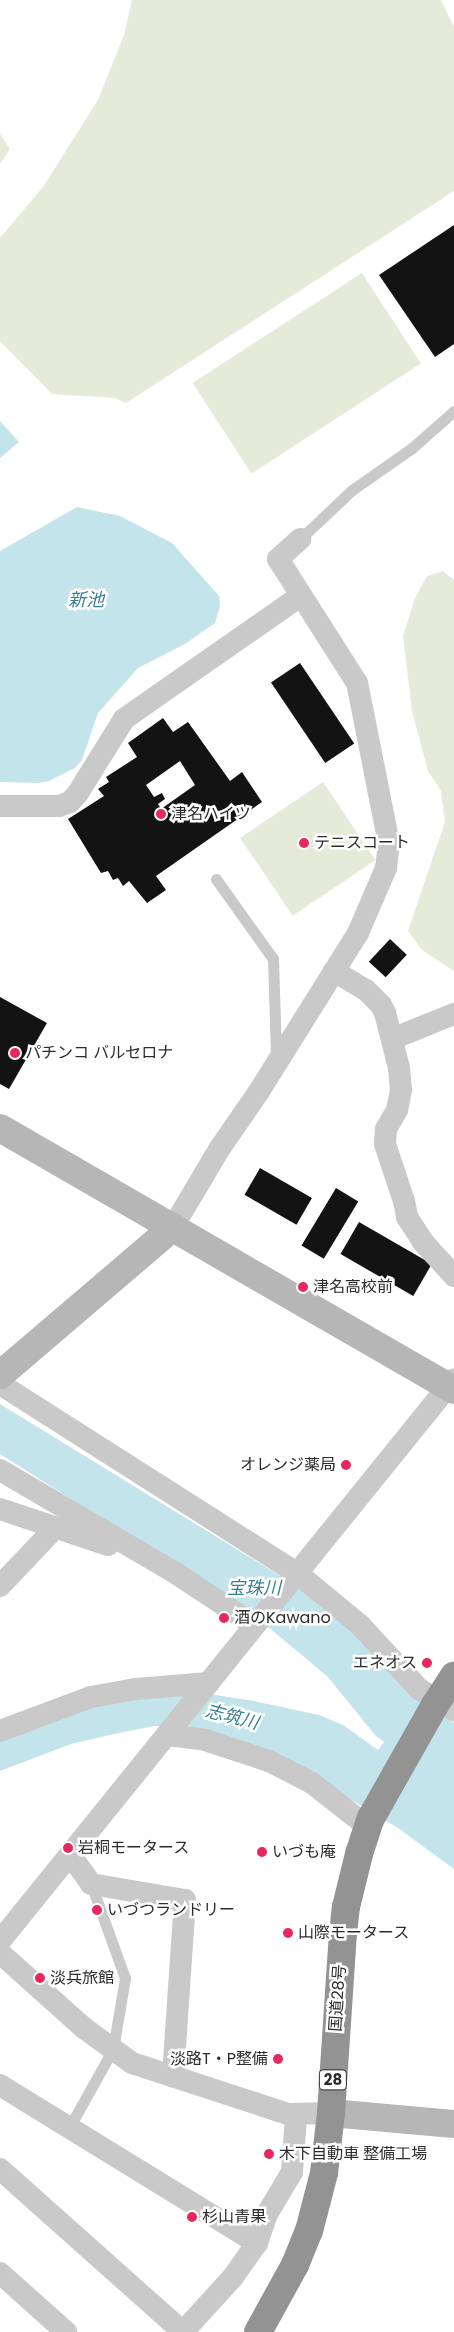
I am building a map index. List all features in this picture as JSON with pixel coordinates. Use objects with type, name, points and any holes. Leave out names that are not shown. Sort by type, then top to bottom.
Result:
[{"type":"highway","name":"国道28号","points":[[258,2332],[282,2291],[309,2231],[324,2173],[331,2113],[339,1975],[346,1907],[369,1822],[442,1705],[454,1676]]},
{"type":"street","points":[[0,1375],[173,1228],[220,1148],[276,1064],[358,933],[382,881],[389,844],[357,683],[278,559],[300,539]]},
{"type":"street","points":[[0,806],[59,806],[70,802],[78,794],[124,719],[300,596]]},
{"type":"street","points":[[334,971],[366,990],[381,1005],[399,1068],[401,1090],[397,1110],[386,1129],[385,1144],[404,1201],[407,1217],[423,1242],[454,1276]]},
{"type":"street","points":[[392,1039],[454,1014]]},
{"type":"street","points":[[0,1128],[452,1385],[254,1625],[71,1856],[0,1941]]},
{"type":"street","points":[[0,1384],[295,1576],[360,1625],[419,1689],[442,1705]]},
{"type":"street","points":[[0,1470],[178,1574],[254,1625]]},
{"type":"street","points":[[0,1509],[110,1546],[117,1540]]},
{"type":"street","points":[[0,1586],[55,1528]]},
{"type":"street","points":[[0,1731],[91,1697],[136,1689],[207,1686]]},
{"type":"street","points":[[169,1733],[205,1740],[269,1761],[312,1783],[369,1822]]},
{"type":"street","points":[[71,1856],[91,1884],[186,1900],[173,2077]]},
{"type":"street","points":[[0,1953],[84,2028],[132,2063],[296,2116],[331,2113],[454,2124]]},
{"type":"street","points":[[0,2085],[257,2243]]},
{"type":"street","points":[[0,2169],[183,2332],[234,2277],[257,2243],[267,2214],[292,2172],[296,2116]]},
{"type":"street","points":[[0,2273],[66,2332]]},
{"type":"lane","points":[[300,539],[352,490],[412,448],[454,411]]},
{"type":"lane","points":[[216,880],[274,959],[276,1064]]},
{"type":"lane","points":[[69,2128],[113,2049],[124,1978],[91,1884]]},
{"type":"green space","points":[[132,0],[441,0],[454,27],[454,191],[126,403],[115,398],[52,394],[0,341],[0,238],[43,187],[98,100],[124,35]]},
{"type":"green space","points":[[0,134],[10,149],[0,164]]},
{"type":"green space","points":[[362,273],[421,364],[251,474],[193,383]]},
{"type":"green space","points":[[443,571],[454,580],[454,971],[422,950],[408,931],[445,822],[441,791],[428,771],[412,711],[403,636],[415,598],[427,576]]},
{"type":"green space","name":"テニスコート","points":[[323,782],[376,860],[293,916],[240,838]]},
{"type":"water","points":[[0,421],[19,442],[0,458]]},
{"type":"water","name":"新池","points":[[77,507],[120,516],[172,543],[219,596],[220,607],[215,623],[185,644],[138,668],[98,713],[82,760],[75,768],[49,781],[38,783],[0,782],[0,551]]},
{"type":"water","points":[[0,1404],[300,1588],[350,1623],[415,1691],[454,1723],[454,1869],[398,1828],[350,1799],[184,1728],[155,1726],[71,1744],[0,1771],[0,1735],[132,1694],[209,1694],[254,1701],[319,1715],[343,1725],[378,1750],[384,1742],[375,1735],[327,1676],[250,1612],[0,1454]]},
{"type":"building","points":[[454,225],[454,344],[435,357],[379,275]]},
{"type":"building","points":[[300,663],[354,743],[325,763],[271,683]]},
{"type":"building","name":"津名ハイツ","points":[[163,718],[173,732],[188,722],[230,781],[242,772],[262,802],[156,876],[166,890],[147,903],[129,881],[123,886],[118,878],[113,880],[108,871],[101,873],[68,819],[104,796],[98,789],[109,782],[106,777],[137,757],[128,743]],"holes":[[[180,761],[195,785],[161,809],[158,804],[165,799],[162,793],[154,797],[146,785]]]},
{"type":"building","points":[[390,939],[407,955],[386,977],[369,962]]},
{"type":"building","name":"パチンコ バルセロナ","points":[[0,997],[47,1023],[9,1089],[0,1084]]},
{"type":"building","points":[[260,1168],[312,1198],[296,1225],[245,1195]]},
{"type":"building","points":[[336,1188],[358,1201],[324,1259],[301,1245]]},
{"type":"building","points":[[359,1222],[432,1264],[413,1296],[340,1254]]},
{"type":"place","name":"津名ハイツ","points":[[161,814]]},
{"type":"place","name":"テニスコート","points":[[304,843]]},
{"type":"place","name":"パチンコ バルセロナ","points":[[15,1053]]},
{"type":"place","name":"津名高校前","points":[[303,1287]]},
{"type":"place","name":"オレンジ薬局","points":[[346,1465]]},
{"type":"place","name":"酒のKawano","points":[[224,1618]]},
{"type":"place","name":"エネオス","points":[[427,1663]]},
{"type":"place","name":"岩桐モータース","points":[[68,1848]]},
{"type":"place","name":"いづも庵","points":[[262,1852]]},
{"type":"place","name":"いづつランドリー","points":[[97,1910]]},
{"type":"place","name":"山際モータース","points":[[288,1933]]},
{"type":"place","name":"淡兵旅館","points":[[40,1978]]},
{"type":"place","name":"淡路T・P整備","points":[[278,2059]]},
{"type":"place","name":"木下自動車 整備工場","points":[[269,2154]]},
{"type":"place","name":"杉山青果","points":[[192,2217]]},
{"type":"water label","name":"宝珠川","points":[[254,1588]]},
{"type":"water label","name":"志筑川","points":[[232,1717]]}]
